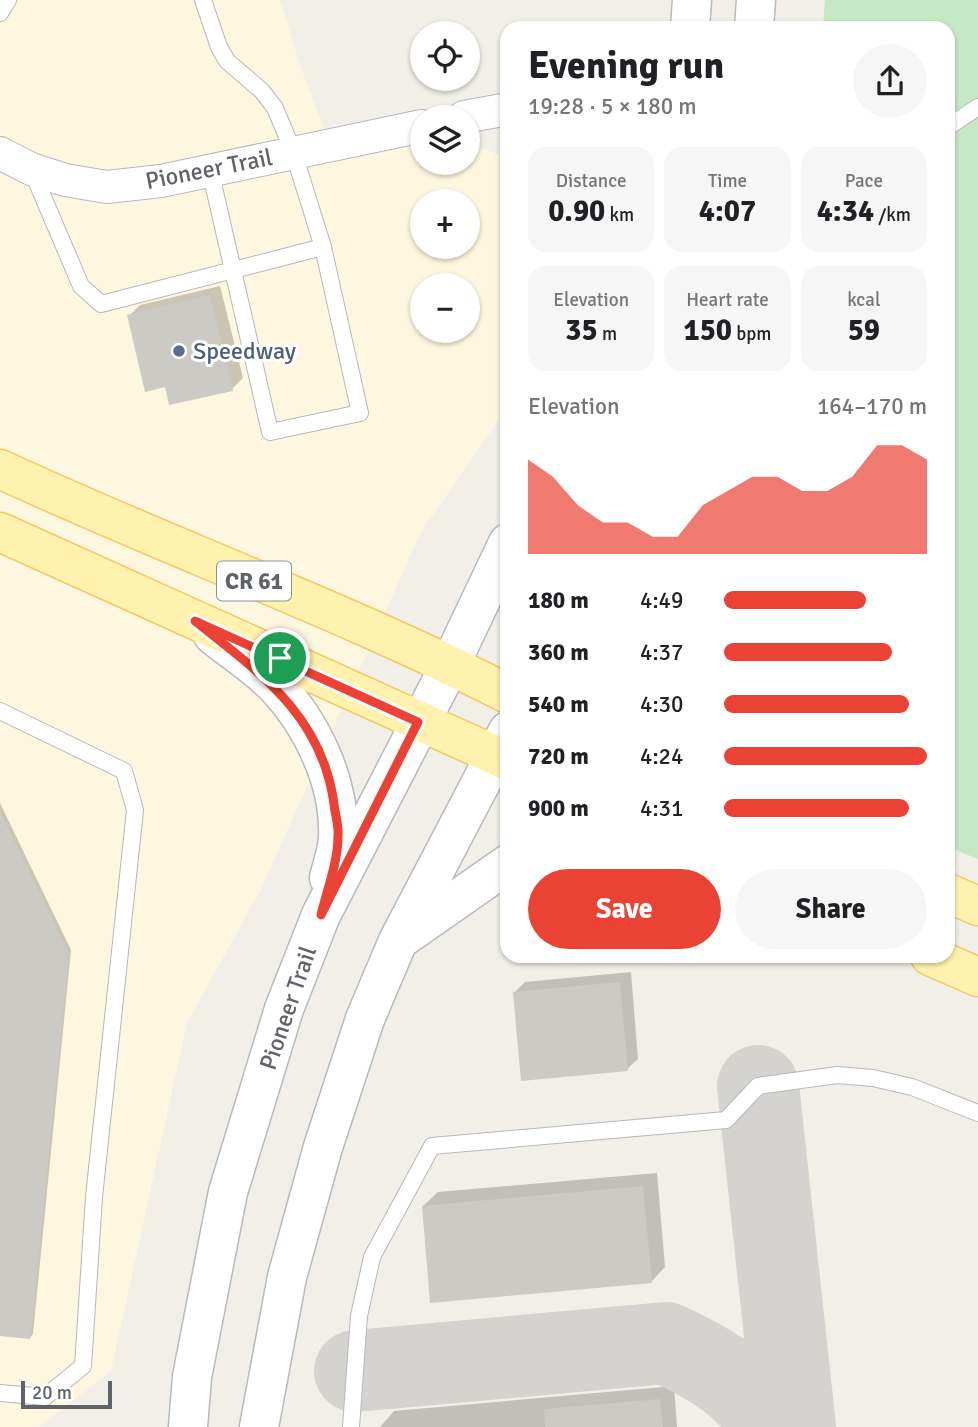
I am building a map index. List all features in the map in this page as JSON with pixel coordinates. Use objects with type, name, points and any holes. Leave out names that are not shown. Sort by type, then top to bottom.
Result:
[{"type":"main road","points":[[690,21],[692,0]]},
{"type":"main road","points":[[754,21],[756,0]]},
{"type":"main road","name":"CR 61","points":[[0,470],[122,526],[450,665],[500,690]]},
{"type":"main road","name":"CR 61","points":[[0,531],[418,722],[500,748]]},
{"type":"main road","name":"Pioneer Trail","points":[[188,1427],[192,1377],[228,1192],[284,1009],[321,915],[418,722],[450,665],[500,560]]},
{"type":"main road","points":[[195,621],[275,685],[300,716],[317,745],[332,793],[338,836],[321,915]]},
{"type":"main road","points":[[258,1427],[287,1277],[323,1147],[365,1020],[398,941],[500,756]]},
{"type":"main road","points":[[398,941],[500,870]]},
{"type":"main road","points":[[955,896],[978,906]]},
{"type":"main road","points":[[946,963],[978,977]]},
{"type":"street","points":[[480,114],[500,110]]},
{"type":"street","name":"Pioneer Trail","points":[[0,153],[32,169],[65,180],[107,187],[161,181],[410,128]]},
{"type":"lane","points":[[0,13],[8,0]]},
{"type":"lane","points":[[204,0],[219,47],[227,61],[275,108],[293,151],[323,247],[360,413],[270,432],[235,271],[209,170]]},
{"type":"lane","points":[[955,122],[978,107]]},
{"type":"lane","points":[[32,169],[81,286],[101,304],[323,247]]},
{"type":"lane","points":[[0,711],[124,771],[135,810],[94,1197],[83,1366],[45,1396],[0,1393]]},
{"type":"lane","points":[[351,1427],[359,1316],[372,1257],[432,1146],[726,1119],[758,1086],[837,1075],[873,1078],[912,1087],[978,1113]]},
{"type":"shaded area","points":[[0,0],[280,0],[302,71],[328,138],[410,140],[410,175],[480,175],[480,147],[500,155],[500,418],[421,532],[261,889],[187,1023],[111,1371],[39,1427],[0,1427]]},
{"type":"green space","points":[[825,0],[978,0],[978,859],[955,850],[955,21],[824,21]]},
{"type":"building","name":"Speedway","points":[[210,295],[233,391],[169,405],[165,387],[145,392],[127,315]]},
{"type":"building","points":[[0,812],[69,954],[30,1339],[0,1336]]},
{"type":"building","points":[[620,982],[628,1071],[521,1081],[513,992]]},
{"type":"building","points":[[643,1186],[652,1283],[430,1303],[422,1206]]},
{"type":"building","points":[[660,1399],[663,1427],[545,1427],[544,1409]]},
{"type":"taxiway","points":[[758,1086],[795,1427]]},
{"type":"taxiway","points":[[355,1371],[666,1343],[726,1376],[750,1398],[772,1427]]},
{"type":"place","name":"Speedway","points":[[179,351]]},
{"type":"route","points":[[195,621],[280,658],[418,722],[321,915],[338,836],[332,793],[317,745],[300,716],[275,685],[195,621]]}]
